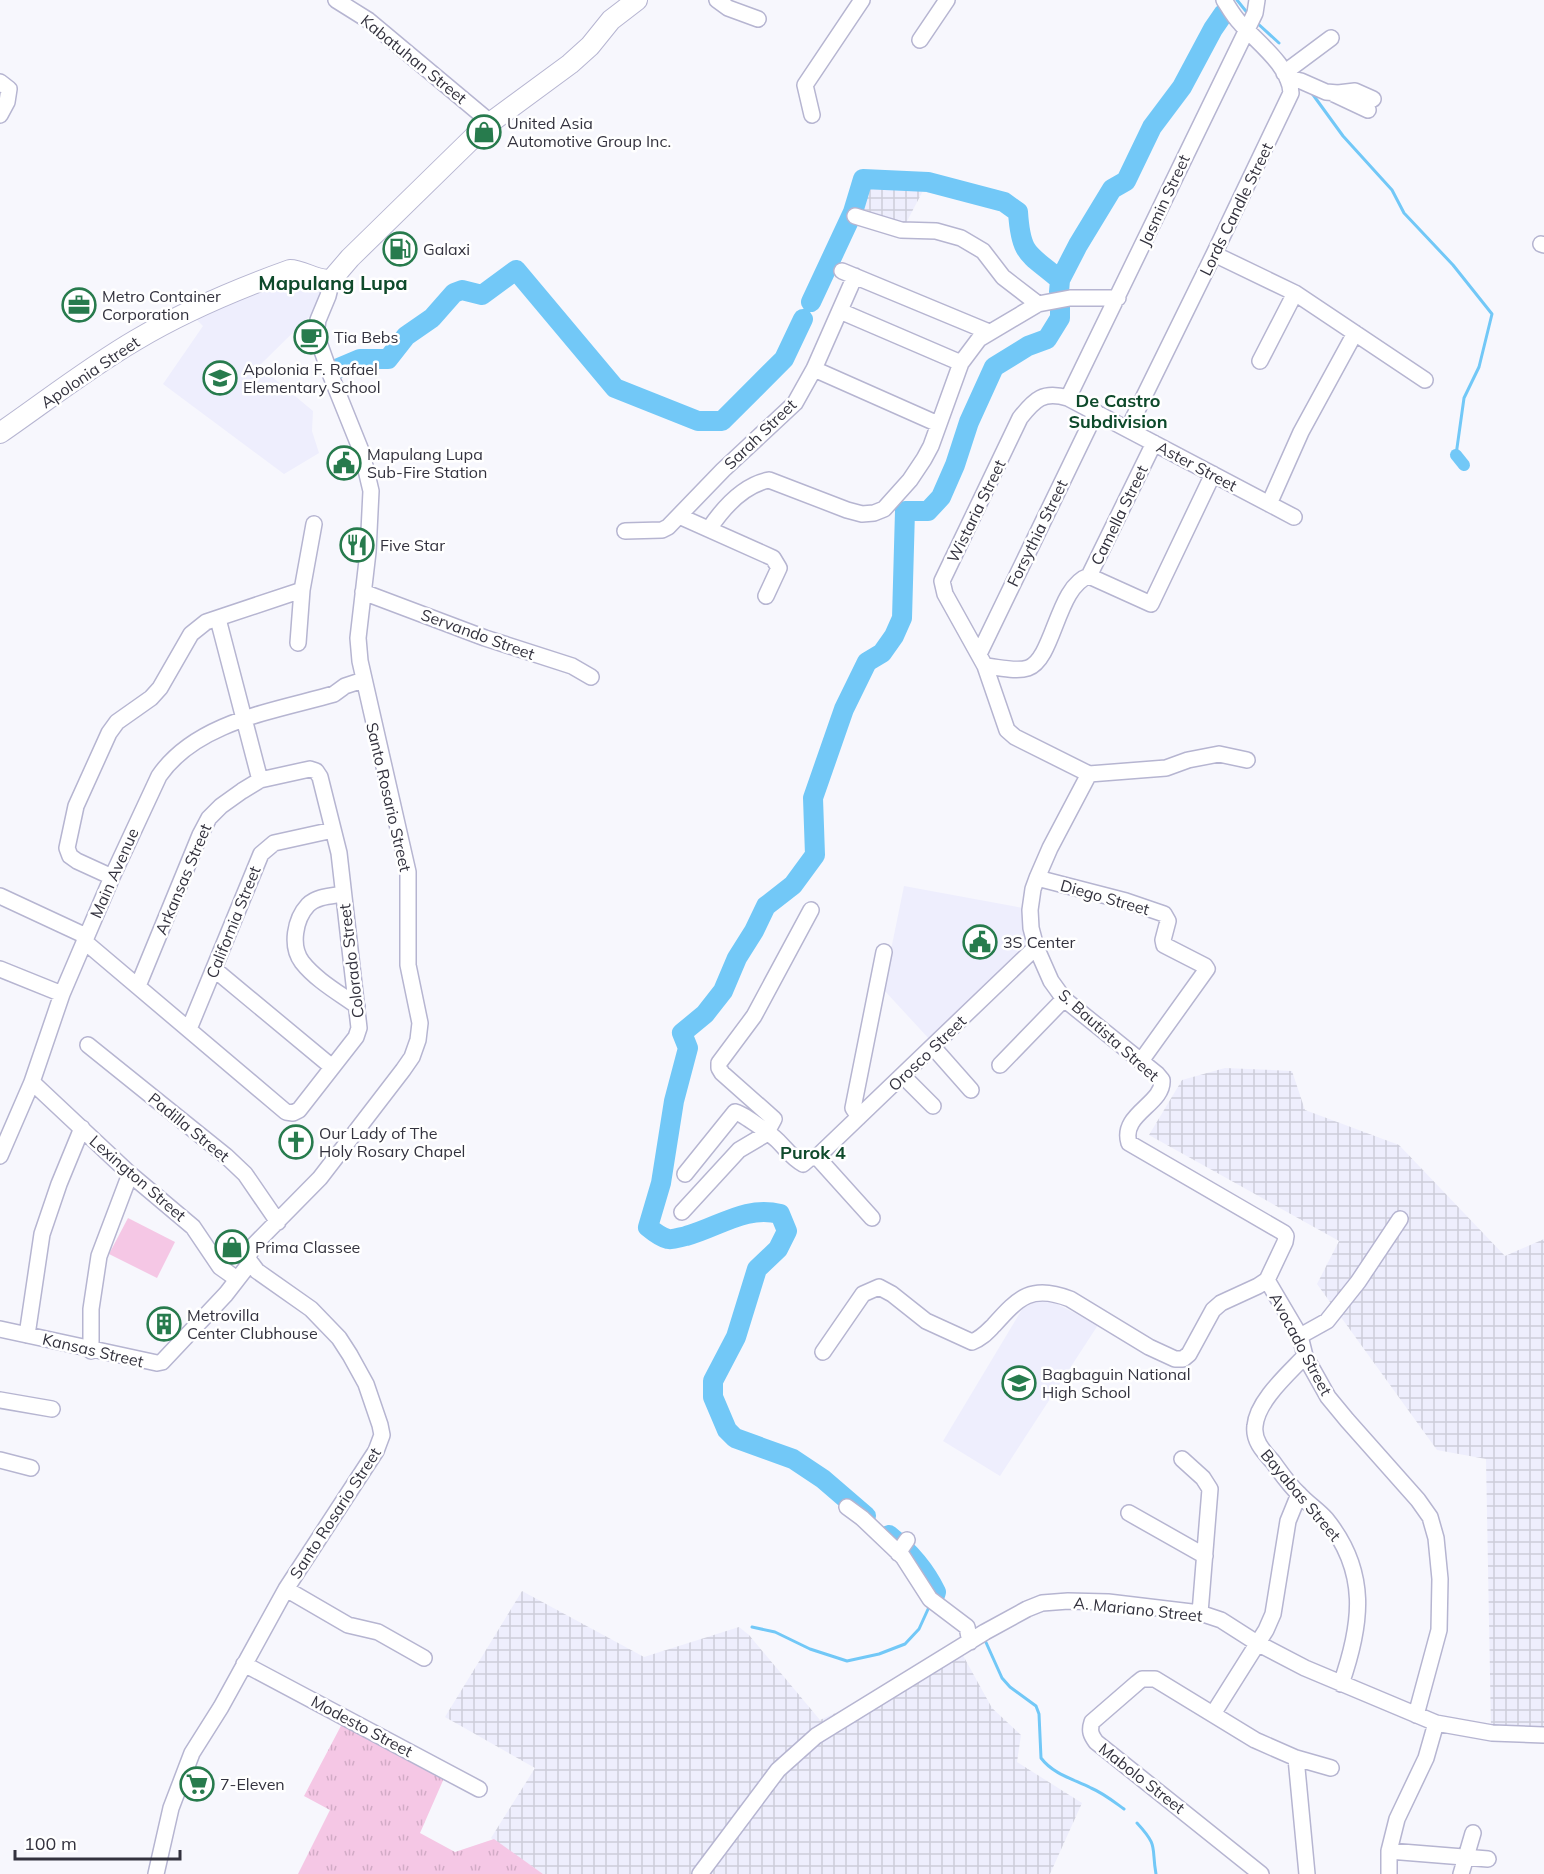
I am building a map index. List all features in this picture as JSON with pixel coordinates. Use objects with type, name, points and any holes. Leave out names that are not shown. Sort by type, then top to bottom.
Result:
[{"type":"main road","points":[[328,281],[336,276],[350,258],[490,122],[570,64],[590,46],[611,20],[637,0]]},
{"type":"main road","name":"Apolonia Street","points":[[0,433],[135,340],[229,294],[290,270],[298,270],[328,281]]},
{"type":"street","name":"Kabatuhan Street","points":[[336,0],[368,20],[490,122]]},
{"type":"street","points":[[717,0],[728,8],[758,19]]},
{"type":"street","points":[[812,115],[805,85],[862,0]]},
{"type":"street","points":[[920,40],[947,0]]},
{"type":"street","points":[[1224,0],[1241,25],[1265,48],[1285,76],[1331,93],[1355,91],[1371,104]]},
{"type":"street","name":"Jasmin Street","points":[[1068,398],[1255,13],[1257,0]]},
{"type":"street","points":[[1285,76],[1331,38]]},
{"type":"street","name":"Lords Candle Street","points":[[1128,429],[1289,100],[1290,88],[1285,76]]},
{"type":"street","points":[[0,82],[9,89],[7,102],[0,115]]},
{"type":"street","points":[[855,216],[901,230],[936,231],[961,238],[983,251],[1003,277],[1038,304]]},
{"type":"street","points":[[1214,254],[1294,293],[1425,380]]},
{"type":"street","name":"Sarah Street","points":[[625,531],[662,530],[668,527],[723,470],[795,403],[814,369],[840,311],[849,273],[989,332]]},
{"type":"street","name":"Santo Rosario Street","points":[[156,1874],[171,1808],[192,1753],[221,1707],[286,1589],[376,1451],[382,1435],[363,1378],[339,1338],[311,1309],[257,1270],[250,1263],[248,1254],[252,1247],[320,1178],[373,1112],[412,1057],[418,1040],[420,1023],[408,966],[408,872],[364,687],[358,638],[371,491],[362,453],[316,334],[318,320],[330,288],[328,281]]},
{"type":"street","points":[[1260,361],[1294,293]]},
{"type":"street","points":[[709,529],[731,502],[754,486],[770,480],[847,510],[874,513],[884,509],[910,480],[924,459],[961,363],[974,345],[989,332],[1038,304],[1070,298],[1118,298]]},
{"type":"street","points":[[840,311],[961,363]]},
{"type":"street","points":[[1269,504],[1301,432],[1355,333]]},
{"type":"street","points":[[814,369],[938,424]]},
{"type":"street","name":"Wistaria Street","points":[[982,660],[945,594],[942,581],[1020,418],[1030,406],[1047,395],[1068,398]]},
{"type":"street","name":"Aster Street","points":[[1068,398],[1294,517]]},
{"type":"street","name":"Forsythia Street","points":[[982,660],[1096,412]]},
{"type":"street","name":"Camella Street","points":[[982,660],[1022,669],[1034,664],[1071,592],[1081,578],[1089,576],[1154,443]]},
{"type":"street","points":[[1089,576],[1151,604],[1213,474]]},
{"type":"street","points":[[678,516],[768,556],[777,563],[779,568],[766,596]]},
{"type":"street","points":[[298,644],[302,590],[314,524]]},
{"type":"street","points":[[112,877],[70,856],[67,848],[76,806],[109,734],[117,722],[151,698],[160,688],[191,634],[206,622],[302,590]]},
{"type":"street","name":"Servando Street","points":[[363,592],[485,638],[572,666],[591,677]]},
{"type":"street","points":[[218,619],[260,780]]},
{"type":"street","points":[[982,660],[1007,730],[1015,737],[1089,774],[1166,768],[1188,760],[1220,754],[1247,760]]},
{"type":"street","name":"Main Avenue","points":[[0,1156],[32,1082],[62,994],[85,938],[159,776],[169,761],[197,739],[219,728],[334,694],[346,696],[364,687]]},
{"type":"street","name":"Arkansas Street","points":[[138,986],[209,818],[221,806],[260,780],[310,769],[316,771]]},
{"type":"street","name":"Colorado Street","points":[[0,896],[85,938],[138,986],[290,1113],[298,1110],[356,1037],[359,1028],[339,853],[320,777],[316,771]]},
{"type":"street","name":"S. Bautista Street","points":[[1089,774],[1050,848],[1033,889],[1030,910],[1031,928],[1036,947],[1051,981],[1064,999],[1157,1074],[1162,1085],[1130,1125],[1127,1135],[1129,1143],[1284,1233],[1285,1242],[1267,1280]]},
{"type":"street","name":"California Street","points":[[189,1029],[261,854],[274,843],[333,831]]},
{"type":"street","name":"Diego Street","points":[[1037,878],[1126,901],[1164,914],[1168,921],[1163,940],[1164,945],[1206,966],[1207,969],[1141,1061]]},
{"type":"street","points":[[343,894],[324,897],[309,904],[301,916],[296,931],[295,946],[301,960],[314,974],[357,1006]]},
{"type":"street","points":[[682,1212],[739,1150],[766,1134],[774,1119],[722,1073],[719,1063],[754,1016],[811,910]]},
{"type":"street","name":"Orosco Street","points":[[817,1157],[1036,947]]},
{"type":"street","points":[[859,1117],[853,1108],[885,952]]},
{"type":"street","points":[[214,969],[332,1067]]},
{"type":"street","points":[[1,973],[62,994]]},
{"type":"street","points":[[1000,1065],[1064,999]]},
{"type":"street","name":"Padilla Street","points":[[88,1045],[226,1156],[245,1174],[278,1222]]},
{"type":"street","points":[[933,1047],[971,1090]]},
{"type":"street","points":[[903,1076],[933,1107]]},
{"type":"street","name":"Lexington Street","points":[[32,1082],[130,1174],[193,1227],[220,1267],[237,1279]]},
{"type":"street","points":[[685,1174],[735,1113],[742,1114],[766,1134],[775,1138],[803,1164],[810,1158],[817,1157],[872,1218]]},
{"type":"street","points":[[27,1335],[42,1234],[82,1128]]},
{"type":"street","points":[[91,1351],[91,1309],[97,1268],[109,1226],[130,1174]]},
{"type":"street","points":[[1299,1336],[1327,1321],[1358,1282],[1400,1219]]},
{"type":"street","name":"Kansas Street","points":[[0,1329],[91,1351],[152,1363],[162,1362],[226,1294],[250,1263]]},
{"type":"street","name":"Avocado Street","points":[[823,1352],[863,1294],[879,1287],[892,1294],[926,1321],[972,1342],[981,1338],[1008,1310],[1026,1296],[1038,1292],[1060,1295],[1149,1347],[1175,1359],[1183,1359],[1189,1354],[1213,1310],[1221,1303],[1267,1280],[1299,1336],[1305,1356],[1328,1397],[1418,1500],[1430,1517],[1440,1579],[1439,1630],[1425,1690],[1416,1715]]},
{"type":"street","name":"Bayabas Street","points":[[1305,1356],[1279,1383],[1259,1412],[1255,1427],[1258,1443],[1299,1494],[1326,1519],[1341,1541],[1354,1569],[1359,1606],[1356,1632],[1341,1684]]},
{"type":"street","points":[[0,1400],[52,1410]]},
{"type":"street","points":[[1182,1459],[1203,1478],[1210,1489],[1200,1613]]},
{"type":"street","points":[[0,1460],[31,1468]]},
{"type":"street","points":[[1299,1494],[1288,1521],[1273,1614],[1213,1714],[1255,1740],[1296,1758],[1330,1768]]},
{"type":"street","points":[[847,1507],[866,1513],[902,1547],[930,1599],[977,1637]]},
{"type":"street","points":[[1129,1513],[1205,1556]]},
{"type":"street","points":[[286,1589],[348,1625],[378,1632],[424,1658]]},
{"type":"street","name":"A. Mariano Street","points":[[700,1874],[778,1770],[816,1736],[977,1637],[1027,1609],[1042,1604],[1068,1601],[1108,1602],[1200,1613],[1221,1620],[1257,1642],[1341,1684],[1436,1723],[1492,1733],[1544,1735]]},
{"type":"street","name":"Modesto Street","points":[[244,1664],[479,1789]]},
{"type":"street","name":"Mabolo Street","points":[[1213,1714],[1162,1683],[1149,1678],[1137,1683],[1097,1716],[1090,1729],[1091,1736],[1261,1874]]},
{"type":"street","points":[[1389,1874],[1389,1851],[1397,1819],[1426,1758],[1436,1723]]},
{"type":"street","points":[[1296,1758],[1307,1874]]},
{"type":"street","points":[[1461,1874],[1473,1833]]},
{"type":"street","points":[[1389,1851],[1488,1859]]},
{"type":"shaded area","points":[[865,182],[926,185],[905,225],[856,213]]},
{"type":"shaded area","name":"Apolonia F. Rafael Elementary School","points":[[291,273],[329,297],[259,366],[313,411],[312,431],[319,453],[284,474],[163,384],[203,326],[194,317]]},
{"type":"shaded area","points":[[904,886],[1023,908],[1031,944],[931,1041],[883,989]]},
{"type":"shaded area","points":[[1225,1068],[1292,1071],[1305,1110],[1399,1145],[1505,1256],[1544,1239],[1544,1730],[1491,1728],[1486,1459],[1437,1450],[1317,1284],[1339,1241],[1149,1135],[1182,1080]]},
{"type":"shaded area","name":"Bagbaguin National High School","points":[[1043,1300],[1057,1304],[1098,1325],[1000,1476],[943,1441],[1024,1306]]},
{"type":"shaded area","points":[[522,1591],[644,1657],[739,1627],[749,1635],[820,1720],[902,1683],[960,1650],[992,1708],[1021,1735],[1017,1762],[1082,1803],[1050,1874],[543,1874],[491,1838],[535,1768],[445,1717]]},
{"type":"green space","points":[[128,1218],[175,1242],[157,1278],[109,1254]]},
{"type":"green space","points":[[343,1722],[445,1776],[420,1833],[455,1852],[494,1839],[543,1874],[298,1874],[330,1810],[304,1796]]},
{"type":"waterway","points":[[1237,0],[1249,15]]},
{"type":"waterway","points":[[1059,292],[1060,280],[1078,245],[1112,189],[1126,181],[1152,127],[1182,87],[1224,13]]},
{"type":"waterway","points":[[1256,22],[1279,43]]},
{"type":"waterway","points":[[1311,92],[1343,136],[1392,190],[1404,213],[1453,265],[1492,314],[1479,367],[1464,398],[1456,455]]},
{"type":"waterway","points":[[811,302],[853,212],[863,179],[928,182],[1004,202],[1018,212],[1021,238],[1028,253],[1060,280]]},
{"type":"waterway","points":[[334,370],[360,359],[388,359],[406,336],[432,318],[454,293],[462,290],[482,295],[516,270],[615,388],[698,421],[722,421],[784,359],[803,319]]},
{"type":"waterway","points":[[866,1516],[823,1479],[793,1459],[735,1438],[727,1430],[713,1397],[713,1381],[736,1337],[757,1269],[778,1249],[787,1231],[780,1214],[756,1212],[672,1239],[662,1237],[648,1227],[661,1183],[674,1101],[688,1048],[682,1033],[705,1014],[723,991],[737,958],[766,906],[793,885],[815,855],[813,798],[844,709],[867,662],[882,653],[894,636],[902,618],[905,511],[928,511],[941,497],[955,465],[969,422],[994,367],[1028,346],[1047,339],[1060,318],[1060,305]]},
{"type":"waterway","points":[[1456,455],[1464,465]]},
{"type":"waterway","points":[[889,1535],[922,1568],[936,1592],[934,1598]]},
{"type":"waterway","points":[[752,1627],[775,1632],[810,1649],[847,1661],[879,1654],[905,1644],[919,1629],[929,1607]]},
{"type":"waterway","points":[[984,1638],[1002,1678],[1010,1687],[1036,1706],[1039,1714],[1041,1758],[1057,1772],[1100,1792],[1124,1809]]},
{"type":"waterway","points":[[1137,1823],[1151,1842],[1156,1874]]},
{"type":"place","name":"United Asia Automotive Group Inc.","points":[[484,132]]},
{"type":"place","name":"Galaxi","points":[[400,249]]},
{"type":"place","name":"Metro Container Corporation","points":[[79,305]]},
{"type":"place","name":"Tia Bebs","points":[[311,337]]},
{"type":"place","name":"Apolonia F. Rafael Elementary School","points":[[220,378]]},
{"type":"place","name":"Mapulang Lupa Sub-Fire Station","points":[[344,463]]},
{"type":"place","name":"Five Star","points":[[357,545]]},
{"type":"place","name":"3S Center","points":[[980,942]]},
{"type":"place","name":"Our Lady of The Holy Rosary Chapel","points":[[296,1142]]},
{"type":"place","name":"Prima Classee","points":[[232,1247]]},
{"type":"place","name":"Metrovilla Center Clubhouse","points":[[164,1324]]},
{"type":"place","name":"Bagbaguin National High School","points":[[1019,1383]]},
{"type":"place","name":"7-Eleven","points":[[197,1784]]},
{"type":"district","name":"Mapulang Lupa","points":[[333,283]]},
{"type":"district","name":"De Castro Subdivision","points":[[1118,411]]},
{"type":"district","name":"Purok 4","points":[[813,1153]]}]
